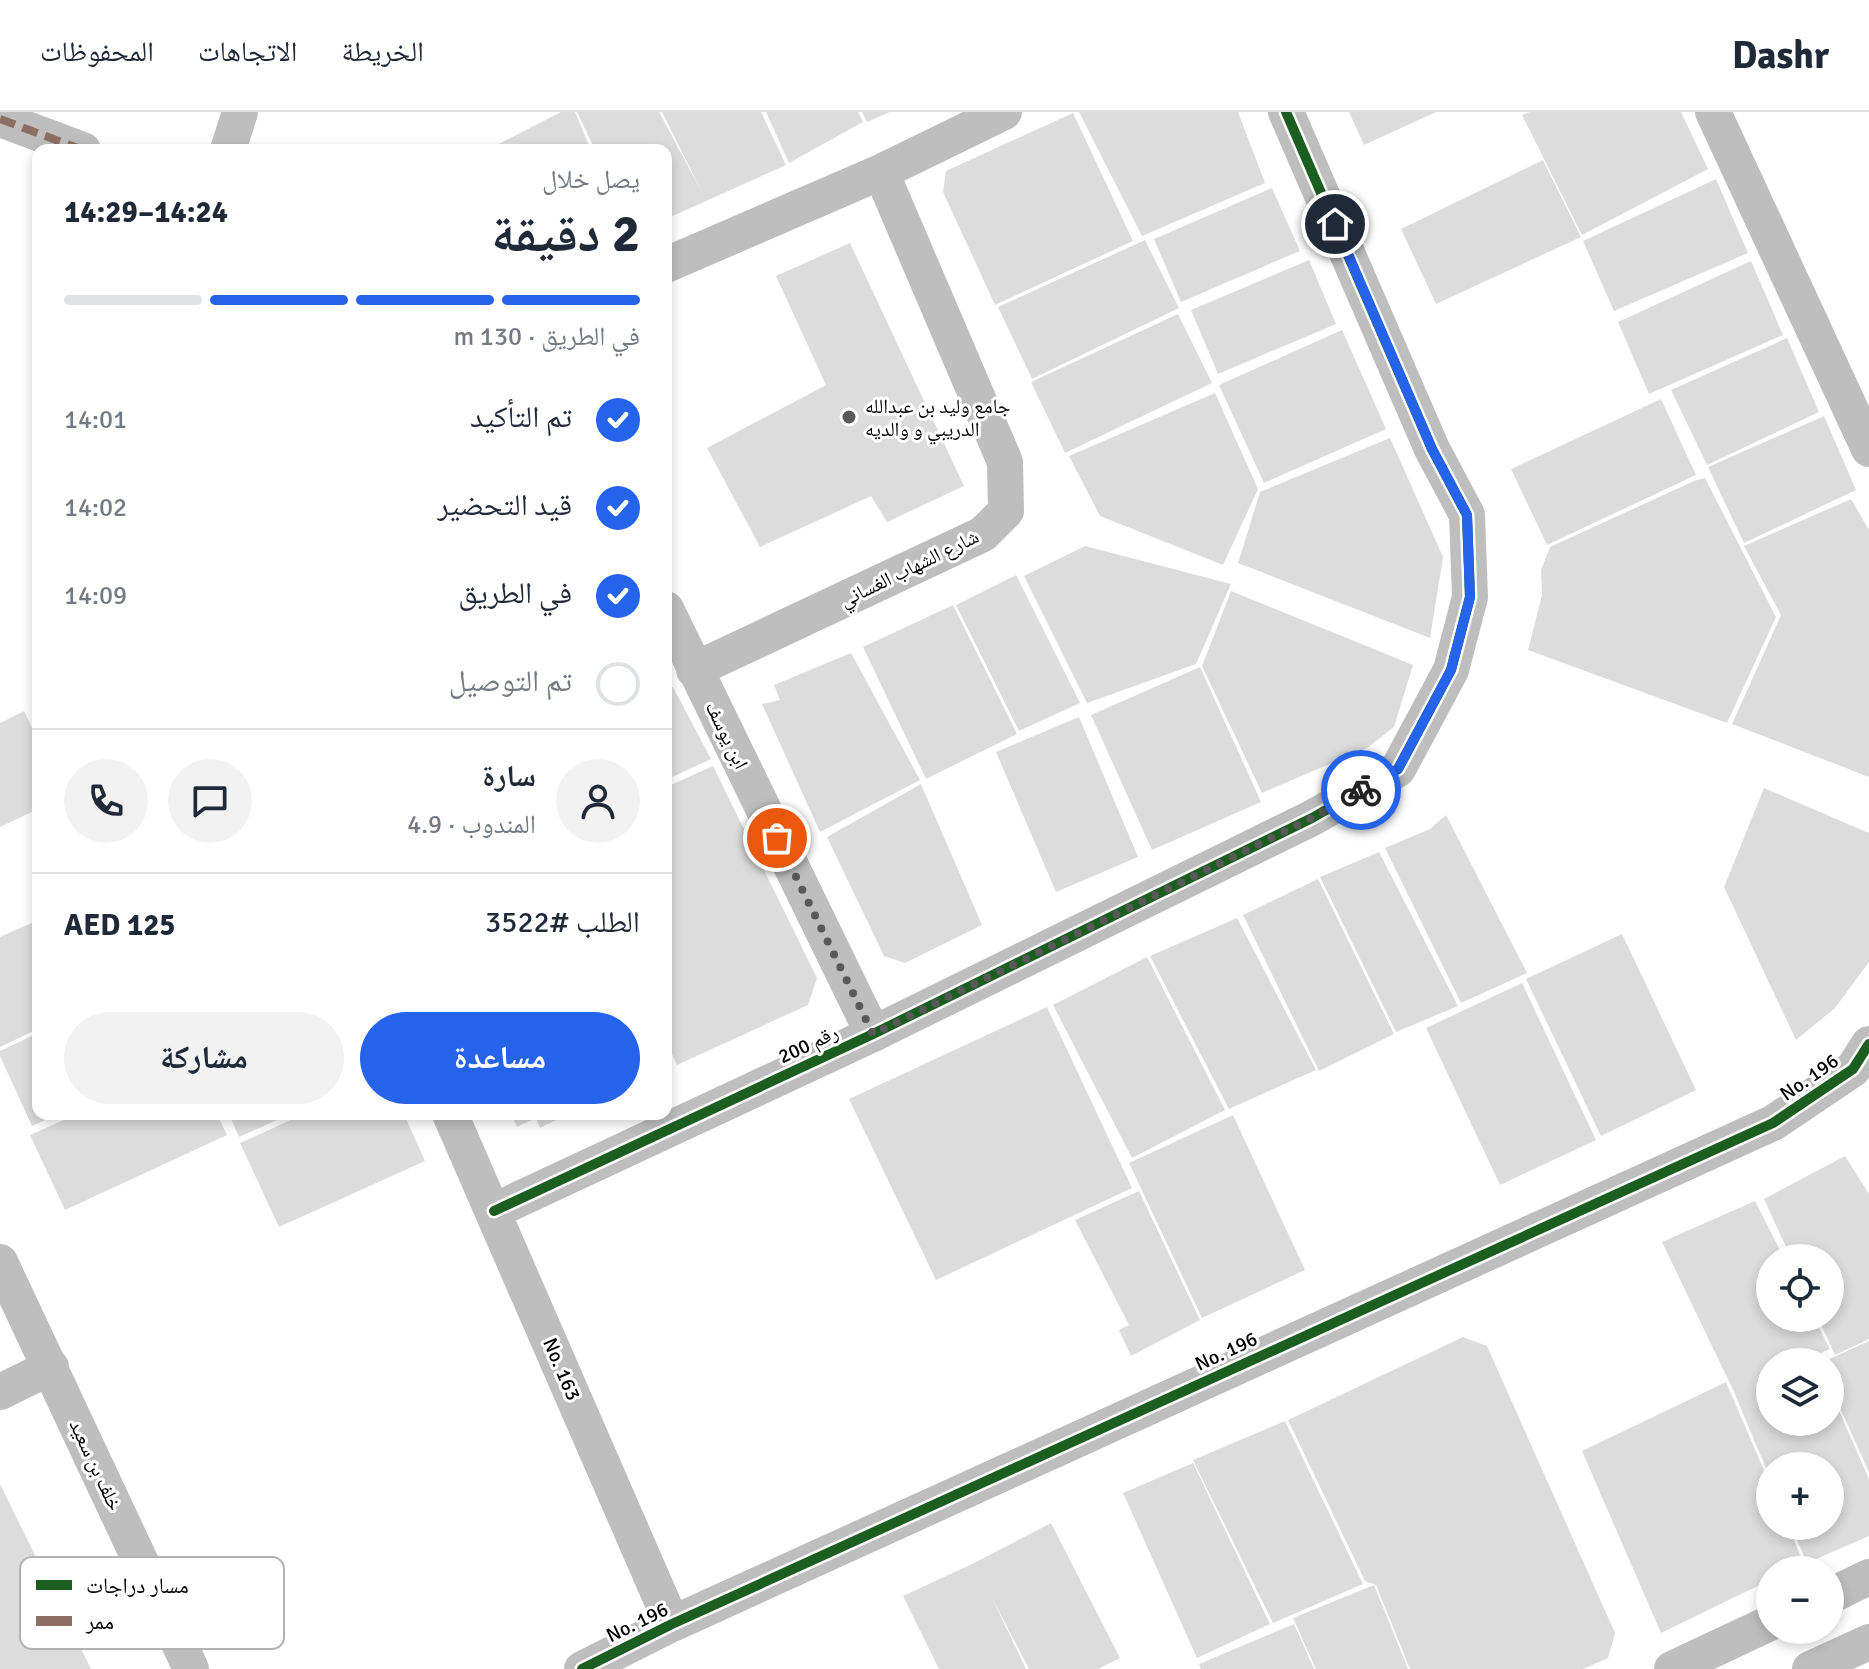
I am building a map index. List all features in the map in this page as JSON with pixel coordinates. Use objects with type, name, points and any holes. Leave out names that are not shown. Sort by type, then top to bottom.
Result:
[{"type":"street","points":[[230,144],[240,112]]},
{"type":"street","points":[[672,262],[881,172],[1004,112]]},
{"type":"street","name":"رقم 200","points":[[494,1211],[873,1034],[1312,818],[1398,769],[1451,670],[1470,597],[1467,515],[1432,449],[1286,112]]},
{"type":"street","points":[[1713,112],[1869,449]]},
{"type":"street","points":[[0,119],[67,144]]},
{"type":"street","name":"شارع الشهاب الغساني","points":[[694,670],[983,534],[1006,511],[1005,462],[881,172]]},
{"type":"street","name":"ابن يوسف","points":[[672,622],[873,1034]]},
{"type":"street","name":"No. 196","points":[[582,1669],[672,1624],[1773,1123],[1853,1069],[1869,1044]]},
{"type":"street","name":"No. 163","points":[[453,1120],[672,1624]]},
{"type":"street","name":"خلف بن سعيد","points":[[0,1262],[139,1557]]},
{"type":"street","points":[[0,1392],[51,1367]]},
{"type":"street","points":[[1844,1589],[1869,1577]]},
{"type":"street","points":[[1672,1669],[1756,1630]]},
{"type":"street","points":[[1810,1669],[1869,1642]]},
{"type":"street","name":"خلف بن سعيد","points":[[182,1649],[191,1669]]},
{"type":"building","points":[[561,112],[575,112],[588,144],[499,144]]},
{"type":"building","points":[[577,112],[659,112],[702,192],[662,112],[761,112],[786,165],[672,216],[672,144],[592,144]]},
{"type":"building","points":[[766,112],[858,112],[863,122],[789,163]]},
{"type":"building","points":[[862,112],[890,112],[867,122]]},
{"type":"building","points":[[1079,112],[1238,112],[1265,183],[1142,236]]},
{"type":"building","points":[[1349,112],[1436,112],[1364,145]]},
{"type":"building","points":[[1530,112],[1681,112],[1708,169],[1582,235],[1522,115]]},
{"type":"building","points":[[1073,113],[1133,241],[995,305],[943,192],[946,171]]},
{"type":"building","points":[[1543,160],[1581,237],[1436,304],[1401,229]]},
{"type":"building","points":[[1716,179],[1748,253],[1614,311],[1583,241]]},
{"type":"building","points":[[1272,188],[1300,251],[1181,302],[1154,239]]},
{"type":"building","points":[[1145,240],[1179,308],[1032,379],[998,307]]},
{"type":"building","name":"جامع وليد بن عبدالله الدريبي و والديه","points":[[850,243],[964,486],[887,522],[871,496],[760,547],[707,448],[826,385],[776,276]]},
{"type":"building","points":[[1309,260],[1336,324],[1218,374],[1191,310]]},
{"type":"building","points":[[1751,261],[1783,335],[1649,394],[1618,322]]},
{"type":"building","points":[[1178,314],[1212,383],[1065,453],[1031,382]]},
{"type":"building","points":[[1342,330],[1386,429],[1264,483],[1219,385]]},
{"type":"building","points":[[1787,338],[1819,412],[1707,465],[1671,390]]},
{"type":"building","points":[[1215,393],[1258,489],[1223,565],[1100,516],[1069,456]]},
{"type":"building","points":[[1661,399],[1696,475],[1547,545],[1511,469]]},
{"type":"building","points":[[1824,416],[1856,490],[1744,543],[1708,467]]},
{"type":"building","points":[[1390,438],[1443,557],[1430,638],[1238,563],[1260,492]]},
{"type":"building","points":[[1705,478],[1776,617],[1727,723],[1528,650],[1542,595],[1541,570],[1550,547]]},
{"type":"building","points":[[1851,499],[1869,530],[1869,777],[1732,724],[1781,615],[1744,546]]},
{"type":"building","points":[[1085,546],[1231,584],[1196,664],[1087,703],[1024,576]]},
{"type":"building","points":[[1016,575],[1080,703],[1019,731],[956,605]]},
{"type":"building","points":[[1231,591],[1413,665],[1394,727],[1367,748],[1262,793],[1202,666]]},
{"type":"building","points":[[953,605],[1017,734],[926,779],[863,647]]},
{"type":"building","points":[[851,653],[920,780],[820,832],[762,704],[780,700],[774,685]]},
{"type":"building","points":[[1200,667],[1261,802],[1152,850],[1091,715]]},
{"type":"building","points":[[672,687],[711,759],[672,777]]},
{"type":"building","points":[[24,711],[32,728],[32,812],[0,827],[0,723]]},
{"type":"building","points":[[1079,717],[1138,857],[1056,892],[996,752]]},
{"type":"building","points":[[713,766],[817,978],[808,1005],[677,1065],[672,1054],[672,784]]},
{"type":"building","points":[[921,784],[982,925],[905,963],[884,956],[827,837]]},
{"type":"building","points":[[1764,788],[1869,833],[1869,962],[1835,1008],[1796,1040],[1724,887]]},
{"type":"building","points":[[1446,815],[1527,973],[1461,1003],[1385,848],[1430,829]]},
{"type":"building","points":[[1379,852],[1458,1006],[1396,1032],[1320,877]]},
{"type":"building","points":[[1318,879],[1394,1034],[1319,1071],[1243,915]]},
{"type":"building","points":[[1237,918],[1316,1070],[1229,1109],[1150,956]]},
{"type":"building","points":[[32,923],[32,1032],[0,1047],[0,937]]},
{"type":"building","points":[[1622,934],[1696,1090],[1601,1136],[1526,979]]},
{"type":"building","points":[[1147,957],[1225,1110],[1132,1158],[1053,1005]]},
{"type":"building","points":[[1522,983],[1596,1140],[1500,1185],[1426,1028]]},
{"type":"building","points":[[1047,1007],[1132,1188],[936,1280],[849,1099]]},
{"type":"building","points":[[32,1036],[32,1120],[45,1120],[32,1126],[0,1051]]},
{"type":"building","points":[[1233,1115],[1305,1270],[1202,1318],[1129,1163]]},
{"type":"building","points":[[64,1120],[220,1120],[227,1135],[65,1210],[30,1135]]},
{"type":"building","points":[[232,1120],[277,1120],[239,1137]]},
{"type":"building","points":[[291,1120],[407,1120],[425,1161],[279,1227],[240,1143]]},
{"type":"building","points":[[514,1120],[532,1120],[517,1127]]},
{"type":"building","points":[[537,1120],[556,1120],[540,1128]]},
{"type":"building","points":[[1845,1156],[1869,1194],[1869,1339],[1844,1351],[1844,1348],[1832,1348],[1824,1332],[1844,1332],[1844,1244],[1785,1244],[1764,1199]]},
{"type":"building","points":[[1139,1191],[1200,1320],[1131,1356],[1119,1330],[1129,1325],[1075,1220]]},
{"type":"building","points":[[1755,1201],[1777,1244],[1756,1244],[1756,1332],[1821,1332],[1829,1348],[1756,1348],[1756,1436],[1844,1436],[1844,1422],[1869,1479],[1869,1536],[1823,1556],[1804,1556],[1797,1540],[1844,1540],[1844,1452],[1759,1452],[1662,1242]]},
{"type":"building","points":[[1463,1337],[1487,1346],[1615,1633],[1608,1658],[1583,1669],[1410,1669],[1376,1585],[1365,1581],[1288,1420]]},
{"type":"building","points":[[1869,1341],[1869,1472],[1844,1417],[1844,1352]]},
{"type":"building","points":[[1726,1382],[1756,1452],[1756,1540],[1794,1540],[1801,1556],[1756,1556],[1756,1587],[1661,1633],[1582,1451]]},
{"type":"building","points":[[1285,1421],[1363,1584],[1273,1623],[1193,1460]]},
{"type":"building","points":[[1193,1463],[1270,1624],[1197,1658],[1123,1493]]},
{"type":"building","points":[[0,1484],[36,1557],[20,1557],[20,1649],[81,1649],[91,1669],[0,1669]]},
{"type":"building","points":[[1051,1523],[1120,1658],[1098,1669],[1029,1669],[991,1596],[1026,1669],[939,1669],[903,1596]]},
{"type":"building","points":[[1374,1585],[1408,1669],[1316,1669],[1293,1618]]},
{"type":"building","points":[[1294,1624],[1314,1669],[1201,1669],[1199,1664]]},
{"type":"marked path","points":[[0,119],[67,144]]},
{"type":"cycle path","points":[[494,1211],[873,1034],[1312,818],[1398,769],[1451,670],[1470,597],[1467,515],[1432,449],[1286,112]]},
{"type":"cycle path","points":[[582,1669],[672,1624],[1773,1123],[1853,1069],[1869,1044]]},
{"type":"way so far","points":[[777,838],[873,1034],[1312,818],[1361,790]]},
{"type":"place","name":"جامع وليد بن عبدالله الدريبي و والديه","points":[[849,417]]},
{"type":"route","points":[[1335,224],[1432,449],[1467,515],[1470,597],[1451,670],[1398,769],[1361,790]]}]
